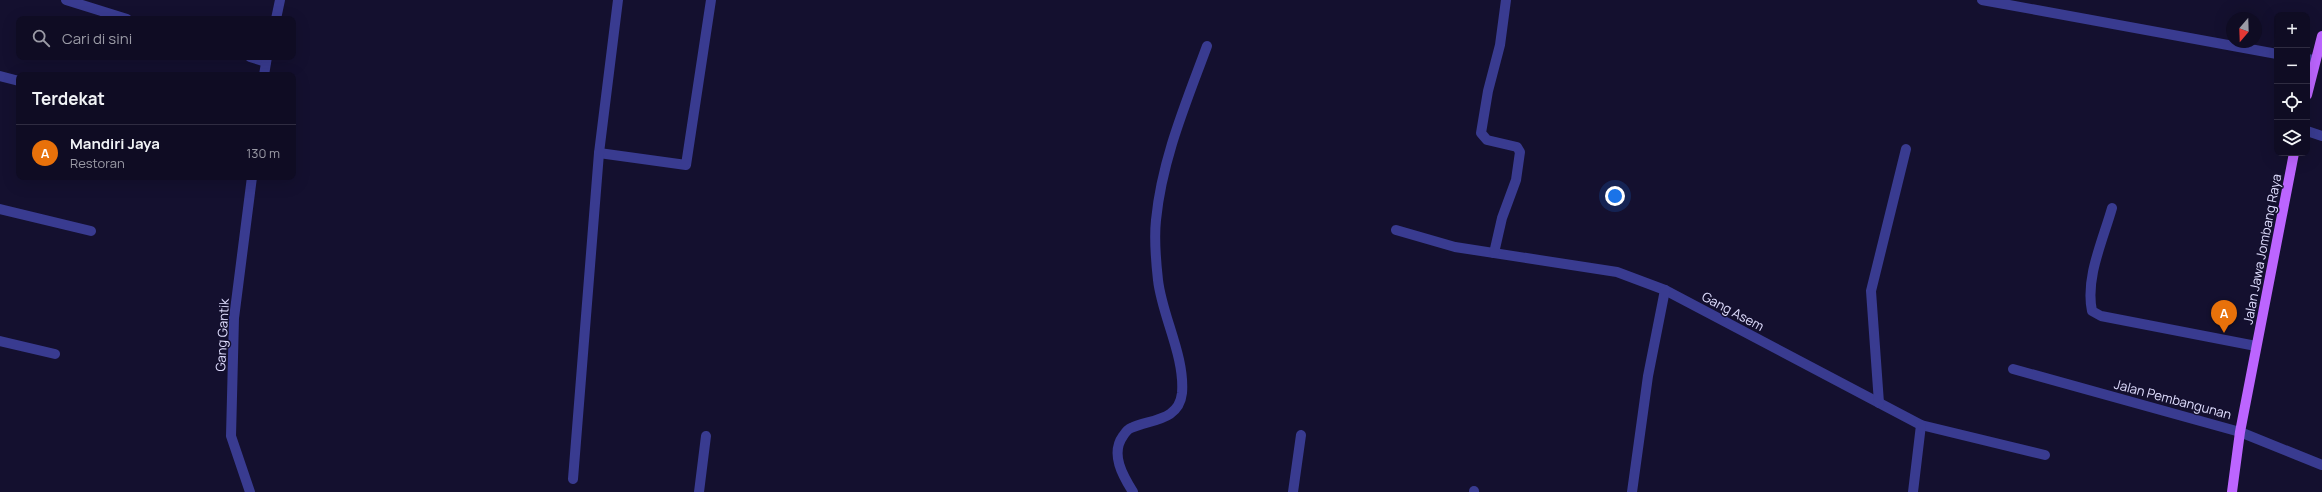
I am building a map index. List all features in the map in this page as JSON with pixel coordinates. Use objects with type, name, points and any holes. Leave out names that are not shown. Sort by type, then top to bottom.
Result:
[{"type":"main road","points":[[2308,84],[2311,60],[2322,36]]},
{"type":"main road","name":"Jalan Jawa Jombang Raya","points":[[2232,492],[2240,432],[2293,156]]},
{"type":"street","points":[[66,0],[117,16]]},
{"type":"street","points":[[277,16],[280,0]]},
{"type":"street","points":[[573,479],[599,153],[618,0]]},
{"type":"street","points":[[599,153],[686,165],[711,0]]},
{"type":"street","points":[[1494,253],[1502,218],[1519,165],[1520,152],[1517,147],[1487,140],[1481,133],[1488,91],[1500,45],[1506,0]]},
{"type":"street","points":[[1982,0],[2274,53]]},
{"type":"street","points":[[1133,492],[1124,477],[1117,457],[1119,442],[1130,428],[1163,419],[1177,408],[1182,394],[1181,373],[1158,281],[1155,221],[1167,158],[1207,46]]},
{"type":"street","points":[[264,72],[266,60]]},
{"type":"street","points":[[0,76],[16,80]]},
{"type":"street","points":[[2310,133],[2322,136]]},
{"type":"street","points":[[1879,403],[1871,291],[1906,149]]},
{"type":"street","name":"Gang Gantik","points":[[250,492],[232,436],[234,318],[252,180]]},
{"type":"street","points":[[2112,208],[2094,271],[2091,291],[2092,311],[2101,316],[2256,346]]},
{"type":"street","points":[[0,210],[91,231]]},
{"type":"street","name":"Gang Asem","points":[[1396,230],[1455,247],[1617,272],[1665,290],[1921,425],[2045,455]]},
{"type":"street","points":[[1632,492],[1648,376],[1665,290]]},
{"type":"street","points":[[0,341],[56,354]]},
{"type":"street","name":"Jalan Pembangunan","points":[[2013,369],[2240,432],[2322,465]]},
{"type":"street","points":[[1914,492],[1921,425]]},
{"type":"street","points":[[1293,492],[1301,435]]},
{"type":"street","points":[[699,492],[706,436]]},
{"type":"place","name":"Mandiri Jaya","points":[[2224,333]]}]
